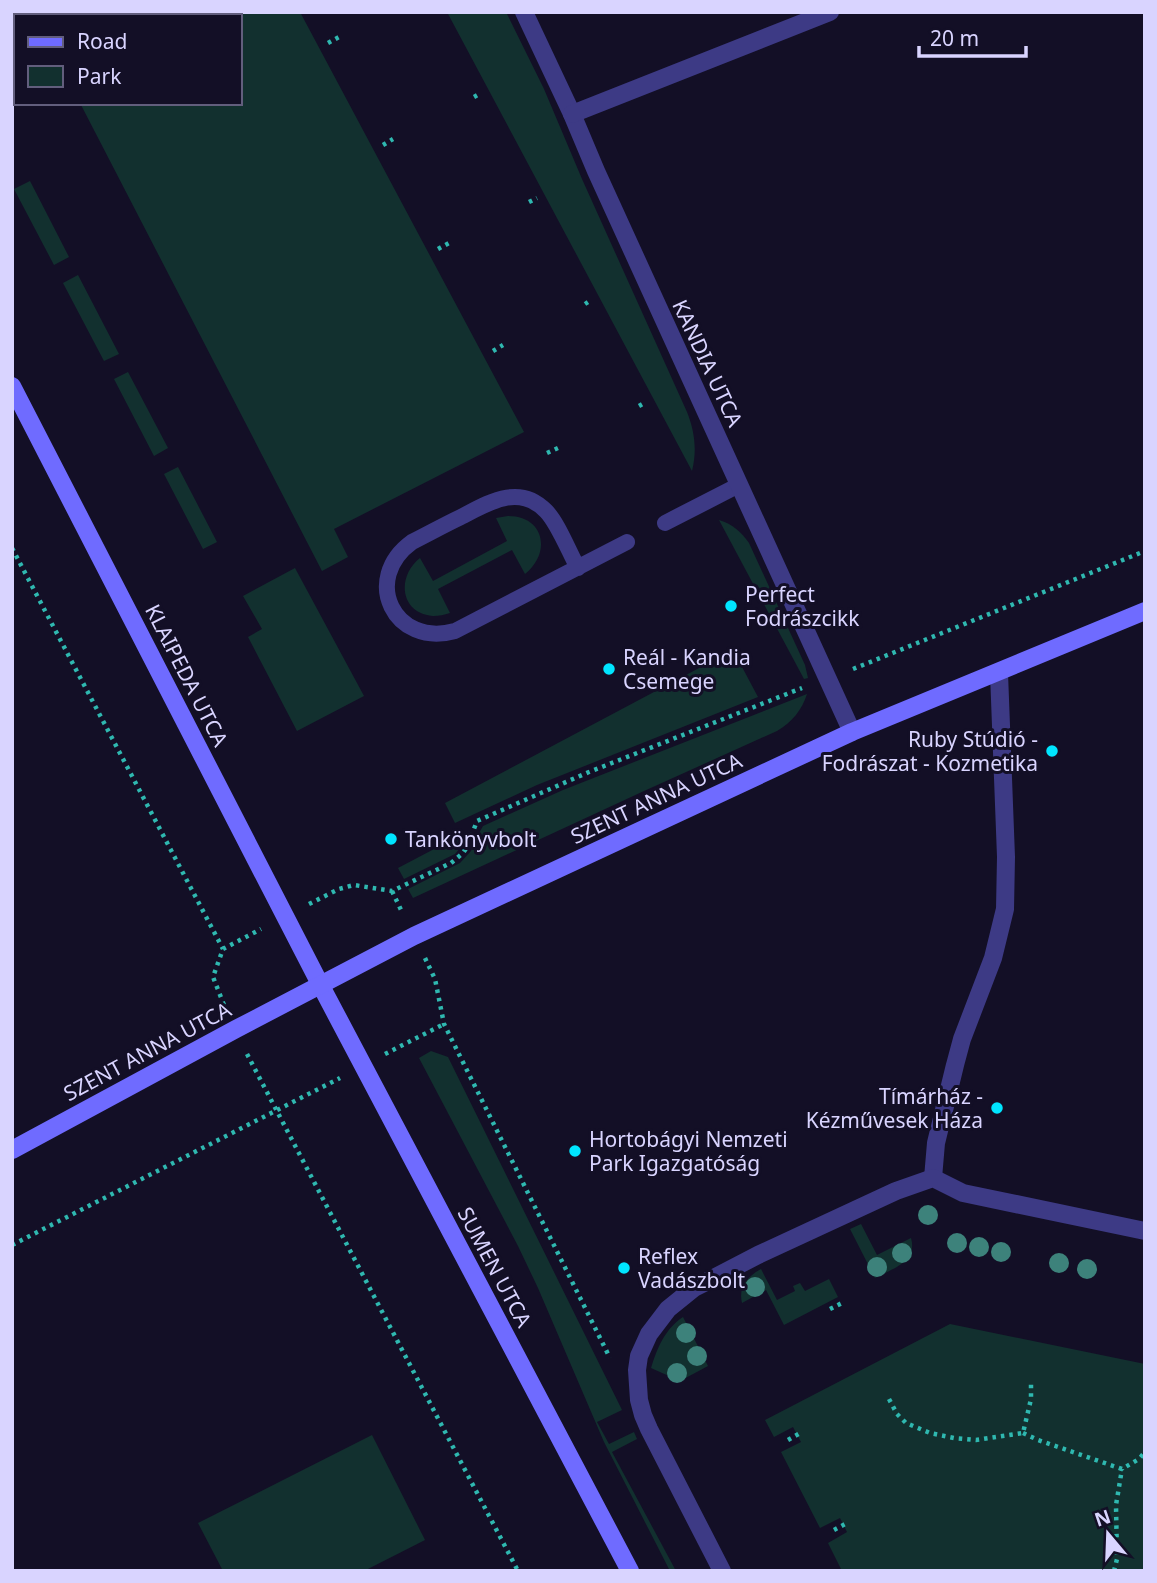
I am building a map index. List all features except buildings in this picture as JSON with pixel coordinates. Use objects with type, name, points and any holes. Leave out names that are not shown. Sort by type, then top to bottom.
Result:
[{"type":"street","name":"KANDIA UTCA","points":[[524,12],[852,732]]},
{"type":"street","points":[[572,114],[831,12]]},
{"type":"street","name":"KLAIPEDA UTCA","points":[[12,386],[320,984]]},
{"type":"street","name":"SZENT ANNA UTCA","points":[[12,1150],[414,936],[852,732],[1145,611]]},
{"type":"street","points":[[933,1178],[936,1143],[955,1065],[962,1039],[993,958],[1005,909],[1006,857],[999,673]]},
{"type":"street","name":"SUMEN UTCA","points":[[320,984],[630,1571]]},
{"type":"street","points":[[722,1571],[649,1429],[639,1400],[639,1356],[649,1334],[668,1309],[694,1288],[758,1255],[884,1197],[933,1178],[970,1195],[1145,1231]]},
{"type":"lane","points":[[666,523],[739,485]]},
{"type":"lane","points":[[578,568],[547,512],[532,500],[503,497],[473,510],[404,548],[388,571],[387,590],[393,609],[401,620],[418,632],[436,635],[455,631],[578,568],[627,542]]},
{"type":"path","points":[[328,43],[339,37]]},
{"type":"path","points":[[474,97],[481,93]]},
{"type":"path","points":[[383,145],[393,139]]},
{"type":"path","points":[[529,202],[537,198]]},
{"type":"path","points":[[439,249],[449,243]]},
{"type":"path","points":[[585,304],[591,300]]},
{"type":"path","points":[[493,351],[503,345]]},
{"type":"path","points":[[639,405],[646,402]]},
{"type":"path","points":[[547,453],[558,448]]},
{"type":"path","points":[[12,548],[223,949],[212,977],[217,990]]},
{"type":"path","points":[[354,885],[392,891],[451,863],[467,847],[477,821]]},
{"type":"path","points":[[444,1024],[614,1366]]},
{"type":"path","points":[[256,1071],[518,1571]]},
{"type":"path","points":[[12,1245],[276,1111]]},
{"type":"path","points":[[831,1309],[842,1303]]},
{"type":"path","points":[[1023,1433],[1031,1399],[1031,1382]]},
{"type":"path","points":[[888,1399],[906,1423],[930,1433],[965,1440],[1023,1433],[1122,1468],[1139,1459],[1145,1452]]},
{"type":"path","points":[[788,1440],[802,1432]]},
{"type":"path","points":[[1114,1571],[1117,1559],[1116,1504],[1122,1468]]},
{"type":"path","points":[[834,1530],[849,1522]]},
{"type":"green space","points":[[33,12],[300,12],[524,432],[334,529],[348,557],[322,571],[81,105],[242,105],[242,14]]},
{"type":"green space","points":[[447,12],[506,12],[544,89],[687,412],[694,442],[692,471]]},
{"type":"green space","points":[[30,181],[69,257],[54,265],[14,189]]},
{"type":"green space","points":[[78,275],[119,354],[104,361],[63,283]]},
{"type":"green space","points":[[128,372],[168,448],[154,456],[114,379]]},
{"type":"green space","points":[[178,467],[217,542],[203,549],[164,474]]},
{"type":"green space","points":[[508,516],[530,522],[540,537],[539,556],[525,574],[512,550],[438,589],[450,613],[433,616],[413,608],[405,593],[405,583],[420,558],[433,581],[507,541],[496,518]]},
{"type":"green space","points":[[719,520],[736,529],[749,543],[805,665],[808,678],[804,679]]},
{"type":"green space","points":[[295,568],[364,696],[297,731],[248,637],[262,629],[243,596]]},
{"type":"green space","points":[[733,650],[758,697],[537,785],[455,823],[445,803]]},
{"type":"green space","points":[[807,694],[796,715],[777,731],[413,898],[408,889],[460,863],[471,851],[483,826],[563,790]]},
{"type":"green space","points":[[466,834],[455,854],[404,879],[398,868]]},
{"type":"green space","points":[[431,1051],[448,1057],[622,1410],[597,1422],[609,1444],[634,1432],[637,1439],[612,1452],[676,1571],[670,1571],[604,1442],[518,1246],[419,1058]]},
{"type":"green space","points":[[861,1224],[877,1255],[911,1238],[911,1253],[907,1259],[896,1268],[875,1278],[850,1229]]},
{"type":"green space","points":[[761,1269],[777,1300],[795,1291],[793,1286],[800,1283],[805,1291],[829,1279],[838,1297],[784,1325],[766,1290],[742,1303],[741,1292],[745,1283]]},
{"type":"green space","points":[[683,1317],[708,1366],[680,1381],[651,1368],[662,1340],[671,1327]]},
{"type":"green space","points":[[950,1324],[1145,1364],[1145,1571],[842,1571],[828,1543],[847,1532],[840,1518],[820,1528],[781,1452],[801,1442],[793,1427],[774,1437],[765,1420]]},
{"type":"green space","points":[[372,1435],[425,1540],[364,1571],[223,1571],[198,1523]]},
{"type":"place","name":"Perfect Fodrászcikk","points":[[731,606]]},
{"type":"place","name":"Reál - Kandia Csemege","points":[[609,669]]},
{"type":"place","name":"Ruby Stúdió - Fodrászat - Kozmetika","points":[[1052,751]]},
{"type":"place","name":"Tankönyvbolt","points":[[391,839]]},
{"type":"place","name":"Tímárház - Kézművesek Háza","points":[[997,1108]]},
{"type":"place","name":"Hortobágyi Nemzeti Park Igazgatóság","points":[[575,1151]]},
{"type":"place","name":"Reflex Vadászbolt","points":[[624,1268]]}]
